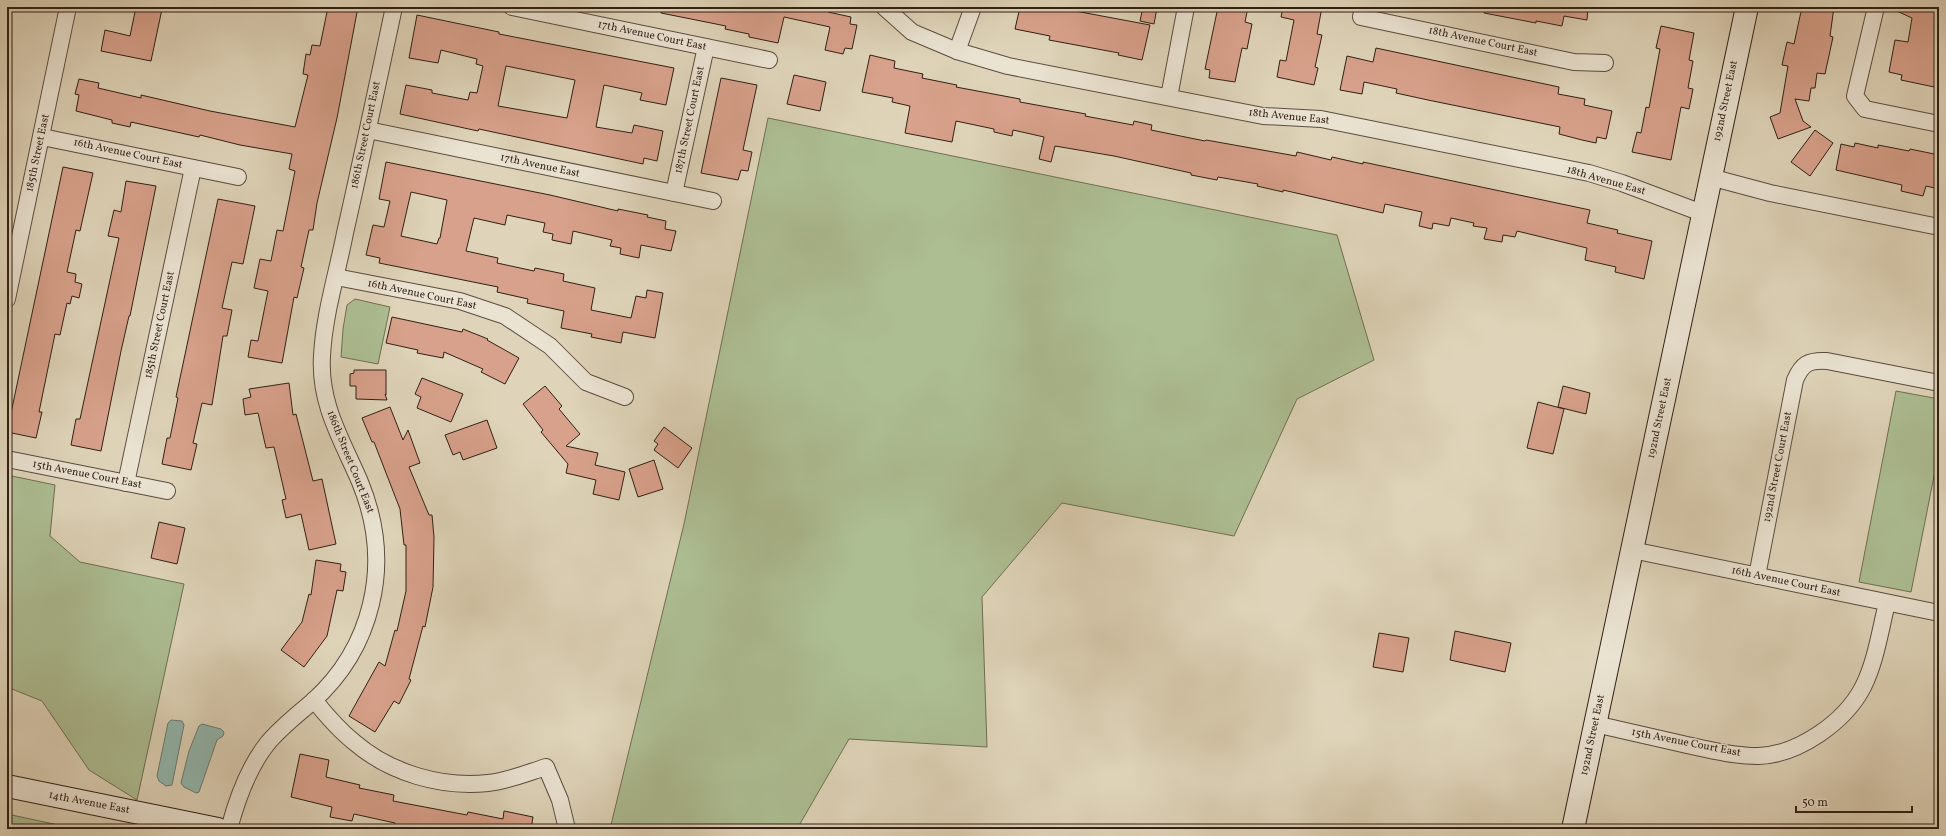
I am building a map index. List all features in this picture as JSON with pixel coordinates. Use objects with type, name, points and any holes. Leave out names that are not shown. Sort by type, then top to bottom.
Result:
[{"type":"street","name":"185th Street East","points":[[7,299],[68,7]]},
{"type":"street","name":"186th Street Court East","points":[[230,829],[234,808],[258,757],[267,744],[287,723],[314,700],[334,680],[352,653],[371,606],[377,569],[374,524],[360,483],[329,414],[324,386],[322,356],[330,300],[394,7]]},
{"type":"street","name":"17th Avenue Court East","points":[[512,7],[769,60]]},
{"type":"street","name":"18th Avenue East","points":[[884,7],[912,32],[957,51],[1008,66],[1263,116],[1321,119],[1589,174],[1622,183],[1702,213]]},
{"type":"street","points":[[957,51],[973,7]]},
{"type":"street","points":[[1169,97],[1186,7]]},
{"type":"street","name":"192nd Street East","points":[[1573,829],[1702,213],[1747,7]]},
{"type":"street","points":[[1876,7],[1855,96],[1865,109],[1939,124]]},
{"type":"street","name":"18th Avenue Court East","points":[[1362,12],[1574,62],[1605,63]]},
{"type":"street","name":"187th Street Court East","points":[[674,193],[706,47]]},
{"type":"street","name":"17th Avenue East","points":[[368,130],[713,201]]},
{"type":"street","name":"16th Avenue Court East","points":[[42,137],[238,177]]},
{"type":"street","name":"185th Street Court East","points":[[126,483],[194,168]]},
{"type":"street","points":[[1710,176],[1770,193],[1939,227]]},
{"type":"street","name":"16th Avenue Court East","points":[[336,277],[460,301],[505,316],[550,346],[586,382],[625,397]]},
{"type":"street","name":"192nd Street Court East","points":[[1757,576],[1794,380],[1800,368],[1808,362],[1827,361],[1939,383]]},
{"type":"street","name":"15th Avenue Court East","points":[[7,459],[167,491]]},
{"type":"street","name":"16th Avenue Court East","points":[[1632,550],[1939,613]]},
{"type":"street","name":"15th Avenue Court East","points":[[1595,724],[1725,753],[1759,756],[1788,750],[1820,734],[1845,712],[1862,687],[1874,657],[1887,603]]},
{"type":"street","points":[[314,700],[353,742],[385,764],[420,778],[459,784],[487,783],[509,779],[546,767],[560,800],[567,829]]},
{"type":"street","name":"14th Avenue East","points":[[7,786],[218,829]]},
{"type":"green space","points":[[768,118],[1337,235],[1374,360],[1297,399],[1234,536],[1062,503],[982,597],[987,747],[849,739],[797,829],[610,829],[684,524]]},
{"type":"green space","points":[[355,299],[390,307],[378,364],[341,357],[343,329],[347,305]]},
{"type":"green space","points":[[1896,391],[1939,399],[1939,451],[1911,592],[1859,582]]},
{"type":"green space","points":[[7,475],[55,485],[50,536],[80,562],[184,584],[137,800],[89,770],[42,701],[7,687]]},
{"type":"green space","points":[[7,814],[77,829],[7,829]]},
{"type":"water","points":[[171,720],[182,721],[184,725],[172,785],[166,786],[159,781],[157,776],[168,723]]},
{"type":"water","points":[[202,724],[221,729],[224,732],[223,736],[217,740],[199,792],[196,793],[184,787],[181,783],[189,751],[199,726]]},
{"type":"building","points":[[136,7],[162,9],[151,61],[101,51],[105,30],[130,36]]},
{"type":"building","points":[[328,7],[358,7],[337,118],[317,203],[313,230],[309,230],[301,267],[304,268],[297,298],[294,297],[282,363],[248,357],[251,340],[258,341],[268,291],[254,288],[260,259],[271,261],[277,230],[283,231],[295,171],[289,169],[292,154],[240,145],[200,135],[199,137],[131,122],[130,127],[112,123],[112,120],[76,111],[79,95],[75,94],[79,79],[99,83],[98,88],[141,98],[141,95],[210,111],[295,127],[308,75],[303,74],[306,54],[310,55],[312,45],[320,46]]},
{"type":"building","points":[[661,7],[829,7],[828,12],[851,17],[850,24],[857,25],[852,49],[845,48],[843,54],[825,50],[830,27],[784,17],[778,43],[749,37],[749,34],[725,29],[726,26],[661,13]]},
{"type":"building","points":[[1020,7],[1054,7],[1150,25],[1142,60],[1118,55],[1119,53],[1049,40],[1050,36],[1015,29]]},
{"type":"building","points":[[1143,7],[1157,8],[1154,24],[1140,21]]},
{"type":"building","points":[[1218,7],[1248,7],[1245,22],[1252,24],[1247,49],[1242,48],[1235,82],[1209,78],[1210,70],[1205,69]]},
{"type":"building","points":[[1283,7],[1322,7],[1317,34],[1322,35],[1315,67],[1318,68],[1314,85],[1277,77],[1280,60],[1286,61],[1294,20],[1281,17]]},
{"type":"building","points":[[1485,7],[1588,7],[1587,20],[1564,16],[1562,26],[1536,21],[1536,23],[1484,13]]},
{"type":"building","points":[[1802,7],[1834,7],[1830,36],[1833,37],[1825,74],[1817,73],[1815,88],[1811,88],[1809,101],[1795,99],[1803,121],[1811,127],[1778,139],[1770,117],[1780,113],[1788,66],[1782,65],[1787,42],[1794,44]]},
{"type":"building","points":[[1888,7],[1939,7],[1939,88],[1901,80],[1902,75],[1889,72],[1895,40],[1908,42],[1912,18]]},
{"type":"building","points":[[417,15],[499,32],[499,34],[674,68],[666,105],[640,100],[642,93],[604,85],[596,127],[632,133],[634,125],[663,131],[657,161],[644,158],[643,164],[479,129],[478,131],[400,114],[406,85],[432,90],[432,93],[468,100],[470,92],[477,93],[483,66],[476,64],[477,59],[441,50],[438,63],[409,58]],"holes":[[[506,66],[575,80],[567,118],[498,106]]]},
{"type":"building","points":[[1661,26],[1694,33],[1689,60],[1693,61],[1688,88],[1693,89],[1689,109],[1681,107],[1671,160],[1632,152],[1637,132],[1641,133],[1646,107],[1649,108],[1660,49],[1656,48]]},
{"type":"building","points":[[1376,48],[1559,87],[1558,94],[1585,99],[1584,105],[1612,111],[1606,139],[1597,137],[1596,143],[1582,140],[1559,134],[1560,127],[1396,93],[1397,89],[1364,82],[1362,94],[1340,90],[1347,56],[1373,62]]},
{"type":"building","points":[[870,55],[895,61],[894,68],[923,74],[922,78],[957,85],[956,87],[1020,99],[1020,102],[1086,114],[1085,116],[1133,125],[1134,121],[1152,125],[1151,130],[1205,141],[1296,156],[1297,152],[1331,160],[1332,157],[1363,164],[1363,162],[1590,210],[1587,223],[1618,230],[1617,233],[1652,241],[1644,279],[1615,272],[1616,267],[1585,260],[1587,248],[1517,231],[1515,237],[1503,235],[1502,242],[1484,239],[1487,228],[1473,226],[1474,223],[1451,218],[1449,226],[1433,223],[1432,229],[1419,226],[1422,212],[1385,204],[1383,213],[1283,190],[1283,192],[1257,186],[1258,184],[1218,177],[1217,180],[1114,156],[1055,146],[1051,162],[1039,159],[1044,137],[1013,130],[1012,136],[994,132],[994,129],[956,121],[952,142],[905,133],[910,106],[892,102],[893,98],[862,92]]},
{"type":"building","points":[[794,75],[826,82],[820,111],[787,104]]},
{"type":"building","points":[[721,78],[757,85],[743,150],[752,152],[748,171],[741,170],[738,180],[701,173]]},
{"type":"building","points":[[1815,130],[1833,143],[1810,176],[1791,162]]},
{"type":"building","points":[[1855,143],[1878,148],[1878,145],[1909,151],[1910,149],[1939,155],[1939,189],[1926,186],[1923,196],[1901,191],[1902,185],[1836,170],[1841,144],[1854,147]]},
{"type":"building","points":[[386,162],[550,195],[618,211],[618,209],[648,215],[647,217],[666,221],[665,229],[676,231],[671,251],[641,245],[639,258],[620,254],[621,248],[610,246],[612,240],[573,231],[571,244],[552,240],[553,234],[543,232],[545,223],[507,215],[505,225],[474,218],[466,251],[498,258],[497,263],[534,271],[535,268],[564,274],[563,281],[595,288],[591,310],[631,318],[636,296],[646,298],[647,290],[663,293],[655,338],[623,332],[621,343],[591,337],[592,334],[561,328],[564,311],[527,303],[528,299],[497,292],[498,287],[379,263],[380,258],[366,255],[373,225],[384,227],[390,201],[379,199]],"holes":[[[411,192],[447,200],[440,238],[437,244],[401,236]]]},
{"type":"building","points":[[63,167],[93,173],[80,231],[76,230],[67,272],[76,274],[75,282],[82,284],[79,298],[72,296],[70,304],[67,303],[60,335],[55,334],[39,412],[42,412],[36,438],[7,432]]},
{"type":"building","points":[[126,181],[156,186],[101,451],[71,445],[76,419],[80,419],[119,238],[108,236],[114,210],[121,212]]},
{"type":"building","points":[[218,199],[255,206],[243,264],[232,262],[222,308],[232,310],[227,336],[223,336],[212,405],[202,403],[193,443],[197,444],[191,470],[162,464],[167,438],[170,438],[178,398],[176,397]]},
{"type":"building","points":[[392,317],[462,332],[463,329],[488,339],[487,340],[519,358],[505,384],[481,372],[483,369],[444,352],[443,358],[417,353],[418,350],[386,343]]},
{"type":"building","points":[[354,370],[386,370],[386,395],[385,394],[387,400],[356,399],[356,386],[350,386],[350,374],[354,373]]},
{"type":"building","points":[[422,378],[463,394],[451,422],[417,408],[421,397],[415,394]]},
{"type":"building","points":[[289,383],[293,415],[296,414],[313,481],[322,479],[336,544],[309,550],[301,514],[286,518],[282,500],[286,499],[274,447],[266,448],[258,413],[245,415],[243,399],[251,397],[249,389]]},
{"type":"building","points":[[545,386],[562,406],[559,409],[580,434],[566,446],[598,453],[595,465],[625,472],[619,500],[593,494],[596,480],[566,473],[568,464],[541,432],[543,430],[523,404]]},
{"type":"building","points":[[1563,386],[1590,393],[1586,414],[1558,407]]},
{"type":"building","points":[[1538,402],[1564,409],[1553,454],[1527,448]]},
{"type":"building","points":[[390,407],[403,440],[408,430],[420,463],[409,467],[429,515],[432,515],[434,537],[433,587],[425,627],[423,626],[409,679],[411,680],[399,704],[394,701],[375,732],[349,716],[379,662],[385,666],[395,630],[397,631],[406,591],[406,545],[404,545],[400,509],[374,442],[372,442],[362,418]]},
{"type":"building","points":[[487,420],[497,448],[463,460],[460,452],[453,455],[445,435]]},
{"type":"building","points":[[664,427],[692,448],[678,468],[654,450],[658,444],[654,441]]},
{"type":"building","points":[[654,460],[663,489],[638,497],[629,469]]},
{"type":"building","points":[[159,522],[185,528],[177,564],[151,558]]},
{"type":"building","points":[[316,560],[341,564],[340,571],[346,572],[343,591],[337,590],[327,636],[304,667],[281,650],[302,622],[309,594],[311,595]]},
{"type":"building","points":[[1455,631],[1511,643],[1505,672],[1450,660]]},
{"type":"building","points":[[1379,633],[1409,638],[1403,672],[1373,667]]},
{"type":"building","points":[[300,754],[329,760],[326,777],[360,785],[359,788],[394,795],[393,801],[467,815],[468,812],[503,819],[504,811],[533,817],[531,829],[394,829],[395,823],[354,814],[352,821],[330,817],[332,807],[291,797]]}]
